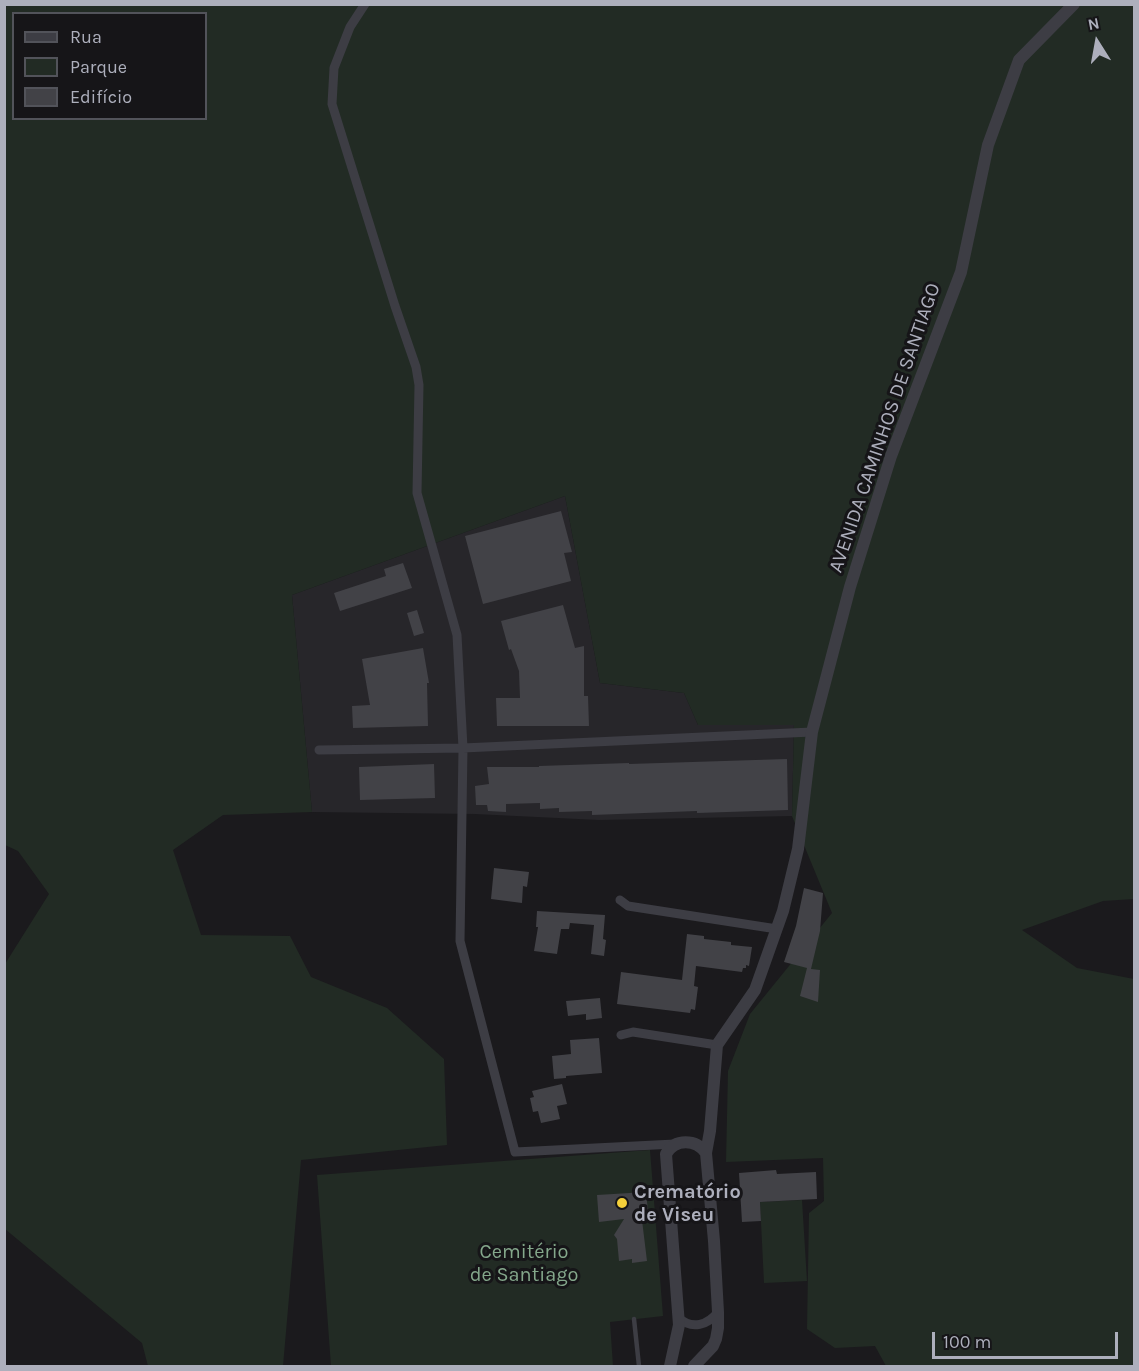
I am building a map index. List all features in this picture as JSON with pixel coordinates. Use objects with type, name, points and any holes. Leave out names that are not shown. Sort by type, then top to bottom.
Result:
[{"type":"street","points":[[365,4],[350,27],[334,68],[332,104],[416,367],[419,386],[417,493],[457,635],[463,748],[460,941],[515,1152],[694,1143],[706,1153]]},
{"type":"street","name":"AVENIDA CAMINHOS DE SANTIAGO","points":[[694,1366],[713,1346],[716,1339],[718,1312],[706,1153],[717,1046],[755,990],[783,911],[798,849],[812,732],[850,587],[891,456],[961,272],[988,145],[1019,60],[1074,4]]},
{"type":"street","points":[[319,750],[463,748],[812,732]]},
{"type":"street","points":[[620,900],[628,906],[777,929]]},
{"type":"street","points":[[621,1035],[633,1032],[717,1046]]},
{"type":"street","points":[[670,1366],[679,1318],[666,1154],[675,1143]]},
{"type":"street","points":[[679,1318],[684,1323],[700,1324],[708,1322],[718,1312]]},
{"type":"lane","points":[[634,1319],[639,1366]]},
{"type":"shaded area","points":[[565,496],[600,683],[684,693],[698,725],[794,725],[792,816],[599,820],[475,814],[312,812],[292,595]]},
{"type":"green space","points":[[5,5],[1134,5],[1134,899],[1103,901],[1022,930],[1077,968],[1134,979],[1134,1366],[886,1366],[875,1346],[835,1348],[807,1329],[809,1213],[824,1201],[823,1158],[726,1162],[728,1071],[750,1014],[832,913],[792,816],[794,725],[698,725],[684,693],[600,683],[565,496],[292,595],[312,812],[223,815],[173,850],[201,935],[290,936],[311,977],[387,1008],[444,1059],[447,1145],[301,1160],[283,1366],[148,1366],[142,1343],[5,1229],[5,964],[49,894],[18,851],[5,845]]},
{"type":"green space","name":"Cemitério de Santiago","points":[[650,1150],[663,1316],[610,1322],[613,1366],[331,1366],[317,1175]]},
{"type":"green space","points":[[802,1200],[807,1281],[764,1283],[760,1202]]},
{"type":"building","points":[[561,511],[572,552],[564,553],[571,581],[483,604],[465,536]]},
{"type":"building","points":[[403,563],[412,588],[340,611],[334,593],[386,576],[384,569]]},
{"type":"building","points":[[563,605],[575,648],[584,646],[584,696],[588,696],[589,726],[497,726],[496,698],[520,698],[519,671],[511,649],[509,650],[501,621]]},
{"type":"building","points":[[417,610],[424,633],[414,636],[407,613]]},
{"type":"building","points":[[423,648],[429,683],[427,683],[428,726],[353,728],[352,706],[370,705],[362,659]]},
{"type":"building","points":[[787,759],[788,810],[592,815],[592,811],[559,812],[559,808],[540,809],[540,803],[506,804],[506,812],[488,811],[487,805],[476,805],[475,786],[489,784],[487,767]]},
{"type":"building","points":[[434,764],[435,798],[360,800],[359,767]]},
{"type":"building","points":[[494,868],[529,872],[527,887],[523,886],[522,903],[491,899]]},
{"type":"building","points":[[804,888],[823,893],[820,931],[811,969],[820,970],[818,1002],[800,996],[807,968],[784,962],[796,926]]},
{"type":"building","points":[[537,911],[605,915],[604,956],[591,954],[594,925],[570,923],[569,929],[561,929],[557,954],[534,951],[538,927],[536,927]]},
{"type":"building","points":[[687,934],[704,936],[704,939],[731,942],[731,945],[752,947],[749,966],[746,965],[742,972],[696,966],[694,986],[698,987],[695,1010],[691,1009],[690,1013],[617,1004],[621,972],[682,980]]},
{"type":"building","points":[[600,998],[602,1018],[586,1020],[586,1014],[568,1016],[566,1001]]},
{"type":"building","points":[[599,1038],[602,1073],[554,1079],[552,1056],[571,1054],[570,1040]]},
{"type":"building","points":[[562,1084],[567,1104],[557,1106],[560,1119],[541,1123],[538,1111],[533,1112],[530,1098],[534,1097],[532,1091]]},
{"type":"building","points":[[776,1170],[777,1174],[816,1172],[817,1199],[760,1202],[761,1221],[742,1222],[739,1173]]},
{"type":"building","points":[[646,1192],[648,1211],[641,1212],[647,1261],[632,1263],[632,1259],[619,1261],[617,1239],[614,1235],[624,1219],[599,1222],[597,1195]]},
{"type":"place","name":"Crematório de Viseu","points":[[622,1203]]}]
